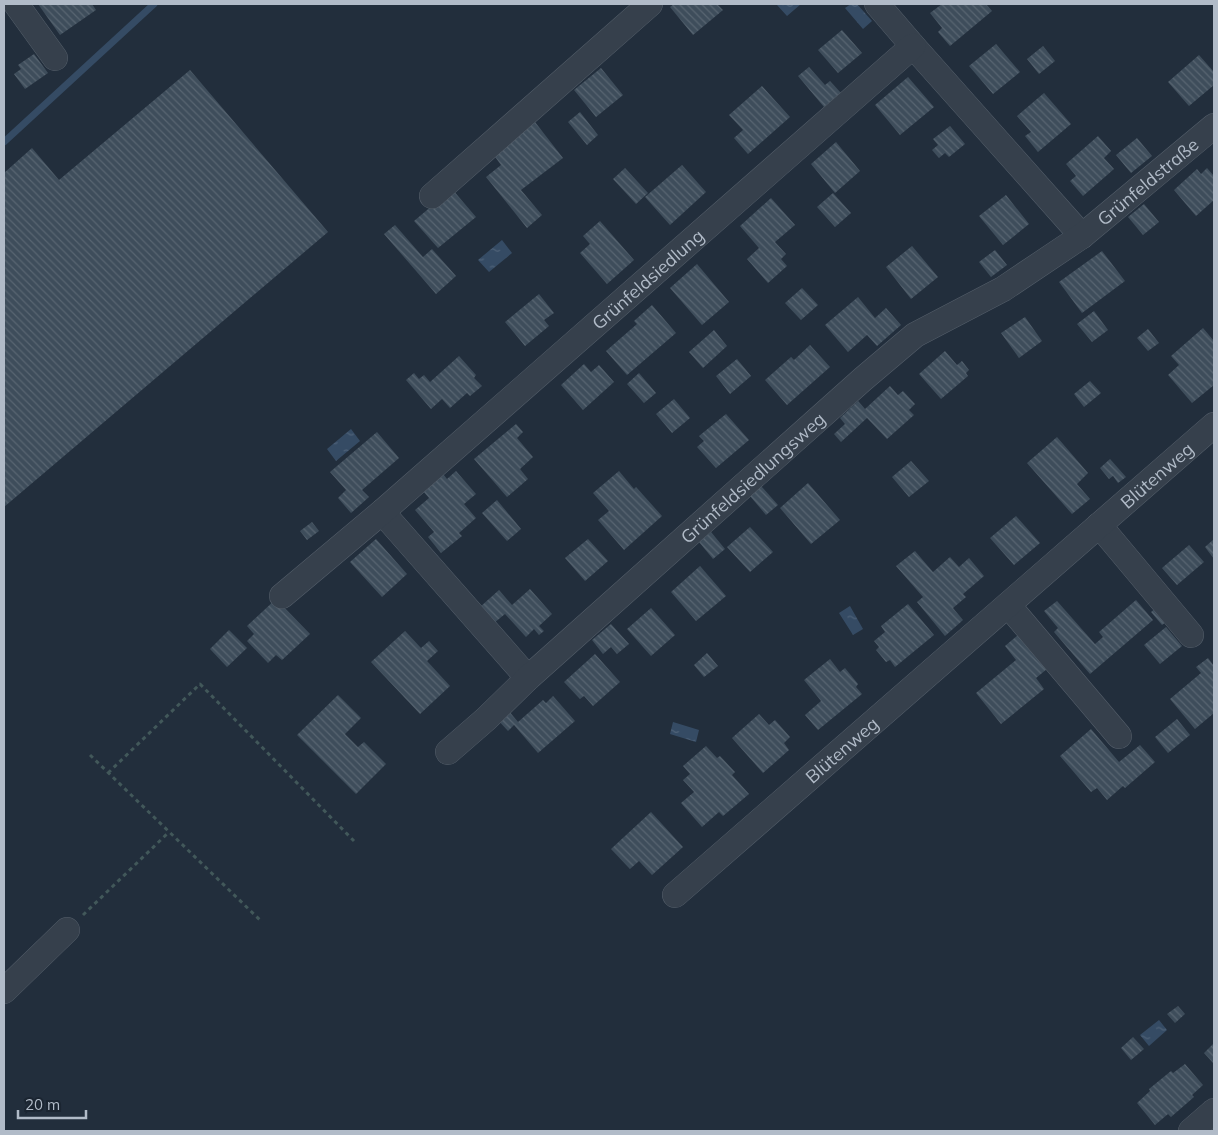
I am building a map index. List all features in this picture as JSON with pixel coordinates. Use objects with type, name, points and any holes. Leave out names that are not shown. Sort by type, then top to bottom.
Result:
[{"type":"street","points":[[16,4],[55,58]]},
{"type":"street","points":[[432,196],[650,4]]},
{"type":"street","points":[[877,4],[1082,236]]},
{"type":"street","name":"Grünfeldsiedlung","points":[[282,596],[382,512],[913,46]]},
{"type":"street","name":"Grünfeldstraße","points":[[1082,236],[1214,126]]},
{"type":"street","name":"Grünfeldsiedlungsweg","points":[[448,752],[486,719],[528,678],[863,379],[915,335],[1004,289],[1082,236]]},
{"type":"street","name":"Blütenweg","points":[[675,895],[1214,425]]},
{"type":"street","points":[[382,512],[528,678]]},
{"type":"street","points":[[1099,525],[1191,635]]},
{"type":"street","points":[[1008,605],[1119,736]]},
{"type":"street","points":[[4,991],[66,930]]},
{"type":"street","points":[[1191,1131],[1214,1111]]},
{"type":"path","points":[[108,773],[200,684],[354,841]]},
{"type":"path","points":[[90,754],[261,921]]},
{"type":"path","points":[[66,930],[169,832]]},
{"type":"water","points":[[801,4],[787,16],[777,5]]},
{"type":"water","points":[[851,4],[857,4],[872,21],[863,29],[845,8]]},
{"type":"water","points":[[502,240],[512,253],[489,272],[478,260]]},
{"type":"water","points":[[351,429],[360,441],[336,461],[327,449]]},
{"type":"water","points":[[850,606],[863,629],[853,635],[839,613]]},
{"type":"water","points":[[673,722],[699,730],[696,742],[670,734]]},
{"type":"water","points":[[1159,1020],[1167,1030],[1149,1046],[1140,1035]]},
{"type":"building","points":[[38,4],[92,4],[96,10],[60,35]]},
{"type":"building","points":[[674,4],[717,4],[723,10],[693,35],[670,7]]},
{"type":"building","points":[[942,4],[986,4],[992,11],[950,46],[938,32],[942,28],[930,13]]},
{"type":"building","points":[[842,30],[862,53],[838,73],[818,50]]},
{"type":"building","points":[[996,44],[1020,72],[993,94],[969,66]]},
{"type":"building","points":[[1043,46],[1055,61],[1039,74],[1027,59]]},
{"type":"building","points":[[34,54],[48,73],[25,89],[14,74],[21,69],[18,65]]},
{"type":"building","points":[[1199,55],[1214,72],[1214,85],[1189,106],[1168,82]]},
{"type":"building","points":[[809,67],[825,85],[830,81],[841,93],[824,107],[798,76]]},
{"type":"building","points":[[601,68],[623,95],[596,117],[574,90]]},
{"type":"building","points":[[190,70],[328,232],[4,507],[4,173],[32,148],[59,180]]},
{"type":"building","points":[[908,77],[934,107],[900,135],[875,105]]},
{"type":"building","points":[[762,86],[790,117],[748,154],[734,138],[743,130],[729,115]]},
{"type":"building","points":[[1044,93],[1071,124],[1038,152],[1025,136],[1031,132],[1017,116]]},
{"type":"building","points":[[580,112],[598,135],[587,145],[568,122]]},
{"type":"building","points":[[535,122],[563,158],[521,190],[542,215],[527,228],[486,177],[501,165],[493,154]]},
{"type":"building","points":[[950,126],[965,144],[949,157],[945,153],[939,158],[932,150],[938,145],[933,139]]},
{"type":"building","points":[[1098,136],[1111,151],[1104,158],[1114,169],[1083,196],[1070,181],[1076,176],[1066,164]]},
{"type":"building","points":[[1137,138],[1152,156],[1131,173],[1116,155]]},
{"type":"building","points":[[836,142],[860,171],[835,193],[811,164]]},
{"type":"building","points":[[682,165],[706,192],[670,225],[645,197]]},
{"type":"building","points":[[625,168],[648,193],[636,204],[613,179]]},
{"type":"building","points":[[1207,168],[1214,176],[1214,200],[1196,216],[1174,190],[1197,169],[1201,174]]},
{"type":"building","points":[[452,189],[476,217],[438,248],[414,221]]},
{"type":"building","points":[[833,193],[851,213],[835,227],[817,207]]},
{"type":"building","points":[[1006,195],[1029,224],[1003,245],[979,216]]},
{"type":"building","points":[[771,198],[795,225],[775,242],[786,254],[781,259],[787,266],[768,283],[747,259],[759,248],[740,226]]},
{"type":"building","points":[[1144,204],[1159,222],[1143,235],[1128,217]]},
{"type":"building","points":[[600,221],[634,260],[607,284],[580,253],[590,244],[583,236]]},
{"type":"building","points":[[395,225],[423,257],[432,249],[456,276],[436,294],[384,234]]},
{"type":"building","points":[[912,246],[938,277],[911,299],[886,267]]},
{"type":"building","points":[[995,250],[1007,265],[991,277],[979,262]]},
{"type":"building","points":[[1102,251],[1125,281],[1082,313],[1059,282]]},
{"type":"building","points":[[697,264],[729,302],[702,325],[670,288]]},
{"type":"building","points":[[802,288],[818,305],[801,320],[785,303]]},
{"type":"building","points":[[539,294],[554,313],[544,320],[549,326],[525,346],[505,322]]},
{"type":"building","points":[[858,297],[875,318],[886,308],[901,325],[877,346],[867,335],[848,352],[825,325]]},
{"type":"building","points":[[652,305],[676,333],[627,375],[606,351],[637,324],[634,321]]},
{"type":"building","points":[[1094,311],[1108,330],[1092,342],[1077,324]]},
{"type":"building","points":[[1025,317],[1042,341],[1019,358],[1001,333]]},
{"type":"building","points":[[1203,328],[1214,341],[1214,385],[1192,403],[1168,375],[1179,365],[1171,356]]},
{"type":"building","points":[[1148,329],[1159,343],[1148,351],[1137,338]]},
{"type":"building","points":[[714,330],[727,346],[703,368],[689,352]]},
{"type":"building","points":[[810,345],[830,367],[787,405],[765,380],[791,357],[794,360]]},
{"type":"building","points":[[945,351],[957,365],[962,361],[969,370],[966,373],[968,376],[941,399],[919,374]]},
{"type":"building","points":[[459,356],[476,375],[474,378],[482,386],[470,396],[467,393],[450,408],[442,399],[431,409],[406,380],[414,373],[419,379],[424,375],[430,382]]},
{"type":"building","points":[[737,359],[751,376],[730,394],[716,376]]},
{"type":"building","points":[[584,364],[591,372],[599,365],[614,382],[583,410],[561,385]]},
{"type":"building","points":[[639,373],[656,393],[644,403],[627,384]]},
{"type":"building","points":[[1090,381],[1101,393],[1084,407],[1074,394]]},
{"type":"building","points":[[890,386],[898,395],[903,391],[915,404],[909,410],[914,415],[887,439],[867,418],[841,442],[834,434],[845,424],[840,418],[858,401],[865,409]]},
{"type":"building","points":[[674,399],[690,418],[672,433],[656,414]]},
{"type":"building","points":[[726,414],[749,440],[716,468],[697,447],[704,441],[699,436]]},
{"type":"building","points":[[516,424],[523,432],[517,438],[533,457],[520,469],[528,479],[507,497],[474,459]]},
{"type":"building","points":[[377,432],[399,458],[362,490],[369,497],[351,513],[338,498],[346,490],[330,472]]},
{"type":"building","points":[[1057,437],[1088,473],[1077,484],[1090,499],[1072,514],[1027,463]]},
{"type":"building","points":[[1110,459],[1126,477],[1118,483],[1113,476],[1109,479],[1100,468]]},
{"type":"building","points":[[911,461],[929,481],[909,497],[892,477]]},
{"type":"building","points":[[456,471],[476,494],[464,504],[476,518],[459,533],[462,536],[441,553],[428,537],[434,532],[415,510],[429,498],[423,491],[443,474],[447,479]]},
{"type":"building","points":[[619,471],[634,489],[636,487],[662,516],[624,550],[598,520],[609,511],[593,493]]},
{"type":"building","points":[[808,483],[840,520],[811,544],[780,508]]},
{"type":"building","points":[[761,486],[778,505],[766,515],[750,496]]},
{"type":"building","points":[[497,500],[521,529],[507,541],[482,513]]},
{"type":"building","points":[[1016,516],[1040,543],[1014,565],[990,538]]},
{"type":"building","points":[[312,522],[319,531],[307,540],[300,531]]},
{"type":"building","points":[[750,527],[773,552],[750,572],[727,547]]},
{"type":"building","points":[[711,532],[725,549],[713,559],[699,542]]},
{"type":"building","points":[[376,539],[407,574],[382,597],[350,562]]},
{"type":"building","points":[[588,539],[608,561],[585,581],[565,558]]},
{"type":"building","points":[[1214,539],[1214,559],[1205,547]]},
{"type":"building","points":[[1189,545],[1204,562],[1177,585],[1162,568]]},
{"type":"building","points":[[915,551],[933,572],[950,557],[959,567],[969,558],[984,576],[963,594],[966,597],[953,608],[963,620],[945,636],[917,602],[923,597],[896,566]]},
{"type":"building","points":[[700,566],[726,596],[696,621],[671,592]]},
{"type":"building","points":[[530,589],[552,614],[539,626],[544,631],[539,635],[534,629],[526,637],[505,614],[494,623],[480,607],[499,590],[512,605]]},
{"type":"building","points":[[276,599],[310,634],[282,660],[276,655],[268,663],[247,641],[254,634],[247,626]]},
{"type":"building","points":[[1136,600],[1153,620],[1090,674],[1054,632],[1058,628],[1044,611],[1057,601],[1095,644],[1103,637],[1099,632]]},
{"type":"building","points":[[908,604],[934,635],[895,667],[890,660],[886,662],[876,650],[879,647],[874,641],[885,632],[881,626]]},
{"type":"building","points":[[1160,605],[1171,618],[1162,625],[1151,612]]},
{"type":"building","points":[[651,608],[675,635],[651,656],[627,629]]},
{"type":"building","points":[[611,624],[629,644],[617,654],[611,647],[603,654],[592,640]]},
{"type":"building","points":[[1166,627],[1182,646],[1160,664],[1144,645]]},
{"type":"building","points":[[229,630],[247,648],[227,667],[210,649]]},
{"type":"building","points":[[405,631],[421,648],[429,641],[438,651],[427,661],[450,686],[420,714],[371,662]]},
{"type":"building","points":[[1018,635],[1047,669],[1036,678],[1044,689],[1001,724],[976,693],[1016,660],[1005,646]]},
{"type":"building","points":[[707,653],[718,666],[704,677],[694,665]]},
{"type":"building","points":[[595,654],[620,682],[593,706],[584,696],[580,699],[564,682]]},
{"type":"building","points":[[1208,658],[1214,666],[1214,713],[1195,729],[1170,699],[1201,673],[1196,667]]},
{"type":"building","points":[[830,659],[840,672],[845,668],[858,684],[856,687],[862,694],[818,730],[805,715],[821,701],[804,680]]},
{"type":"building","points":[[338,695],[361,718],[345,734],[358,747],[364,742],[386,764],[356,794],[297,735]]},
{"type":"building","points":[[553,696],[575,721],[538,753],[514,725],[508,731],[497,719],[508,710],[518,722],[543,700],[546,703]]},
{"type":"building","points":[[759,714],[769,725],[775,720],[790,737],[784,743],[789,750],[763,773],[732,738]]},
{"type":"building","points":[[1177,719],[1190,735],[1168,753],[1155,737]]},
{"type":"building","points":[[1091,729],[1119,762],[1140,745],[1155,762],[1125,788],[1123,786],[1107,800],[1097,788],[1091,792],[1060,756]]},
{"type":"building","points":[[706,746],[717,758],[720,756],[735,772],[732,775],[749,794],[723,816],[719,812],[702,827],[681,803],[694,792],[683,780],[690,774],[683,766]]},
{"type":"building","points":[[651,812],[683,847],[652,875],[639,861],[630,869],[611,849]]},
{"type":"building","points":[[1178,1006],[1185,1014],[1175,1023],[1167,1014]]},
{"type":"building","points":[[1133,1037],[1144,1049],[1131,1060],[1121,1048]]},
{"type":"building","points":[[1214,1043],[1214,1064],[1204,1053]]},
{"type":"building","points":[[1185,1064],[1203,1085],[1192,1095],[1194,1097],[1171,1117],[1168,1114],[1155,1125],[1137,1103],[1150,1091],[1149,1089],[1171,1071],[1173,1073]]},
{"type":"waterway","points":[[4,142],[154,4]]}]
